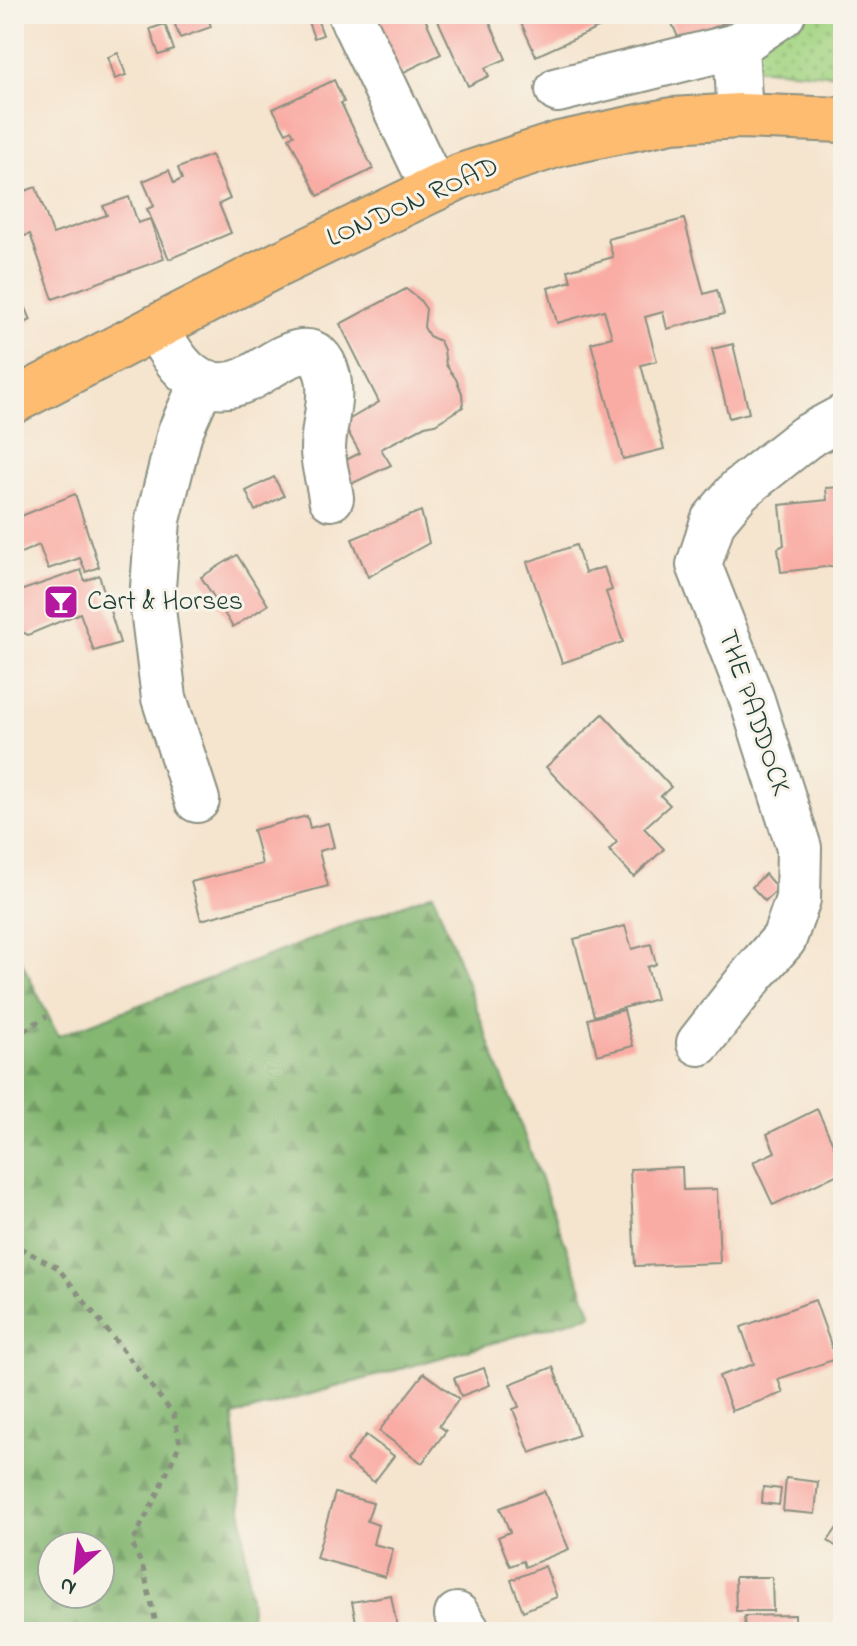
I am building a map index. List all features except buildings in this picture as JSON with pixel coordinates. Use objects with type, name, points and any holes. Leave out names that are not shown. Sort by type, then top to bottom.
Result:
[{"type":"main road","name":"LONDON ROAD","points":[[14,401],[269,269],[461,176],[559,144],[672,120],[740,116],[843,120]]},
{"type":"street","points":[[350,14],[434,189]]},
{"type":"street","points":[[558,90],[736,46],[783,14]]},
{"type":"street","points":[[736,46],[740,116]]},
{"type":"street","points":[[155,328],[176,360],[202,382],[223,386],[245,380],[284,356],[299,352],[311,353],[323,362],[329,380],[323,450],[331,498]]},
{"type":"street","points":[[197,800],[164,698],[152,601],[158,520],[180,432],[202,382]]},
{"type":"street","name":"THE PADDOCK","points":[[699,1043],[784,939],[798,899],[799,861],[799,848],[752,700],[699,565],[713,521],[739,490],[806,437],[843,417]]},
{"type":"path","points":[[14,1039],[47,1016]]},
{"type":"path","points":[[14,1243],[58,1268],[174,1415],[180,1443],[132,1543],[143,1568],[158,1632]]},
{"type":"path","points":[[14,1258],[20,1248]]},
{"type":"green space","points":[[782,14],[843,14],[843,75],[740,67]]},
{"type":"green space","points":[[433,893],[592,1315],[233,1416],[253,1632],[14,1632],[14,946],[58,1036]]},
{"type":"place","name":"Cart & Horses","points":[[61,602]]}]
